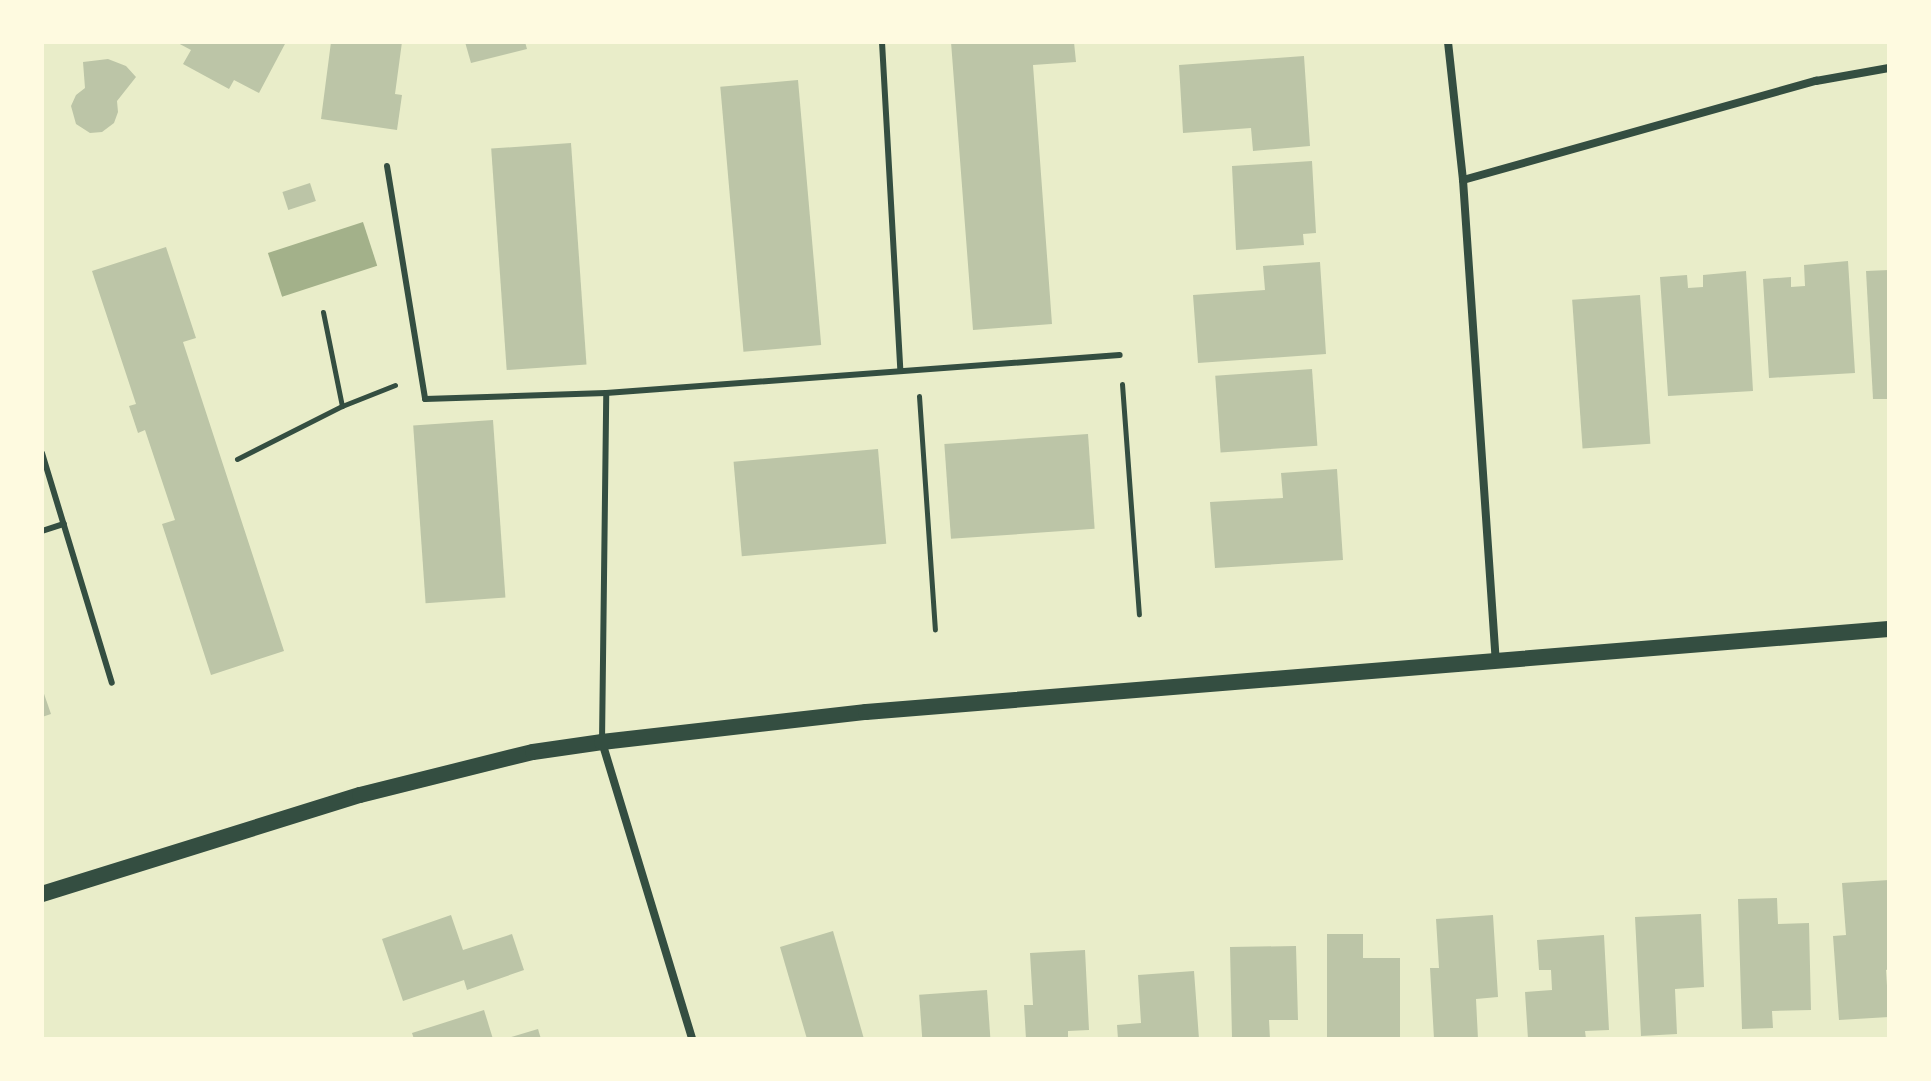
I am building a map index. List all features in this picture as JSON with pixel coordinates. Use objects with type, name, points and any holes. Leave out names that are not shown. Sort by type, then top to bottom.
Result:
[{"type":"main road","points":[[42,894],[360,795],[518,756],[602,742],[866,712],[1889,629]]},
{"type":"street","points":[[1448,42],[1463,180],[1496,661]]},
{"type":"street","points":[[1463,180],[1816,81],[1889,68]]},
{"type":"street","points":[[602,742],[692,1039]]},
{"type":"lane","points":[[882,42],[900,369]]},
{"type":"lane","points":[[387,166],[425,399],[606,393],[917,367],[1120,355]]},
{"type":"lane","points":[[602,742],[606,393]]},
{"type":"lane","points":[[42,453],[112,683]]},
{"type":"lane","points":[[42,531],[64,524]]},
{"type":"path","points":[[323,312],[342,406]]},
{"type":"path","points":[[1120,355],[1139,614]]},
{"type":"path","points":[[917,367],[935,629]]},
{"type":"path","points":[[237,459],[342,406],[422,374]]},
{"type":"shaded area","points":[[363,222],[377,266],[282,297],[268,253]]},
{"type":"building","points":[[176,42],[286,42],[259,93],[234,80],[229,89],[183,64],[191,50]]},
{"type":"building","points":[[331,42],[402,42],[395,94],[402,95],[397,130],[321,119]]},
{"type":"building","points":[[465,42],[525,42],[527,49],[471,63]]},
{"type":"building","points":[[951,42],[1074,42],[1076,62],[1033,65],[1052,324],[973,330]]},
{"type":"building","points":[[1304,56],[1310,146],[1253,151],[1251,128],[1183,133],[1179,65]]},
{"type":"building","points":[[108,59],[126,66],[136,77],[117,101],[118,112],[114,123],[102,132],[90,133],[76,124],[71,106],[76,95],[85,88],[83,62]]},
{"type":"building","points":[[798,80],[821,345],[743,352],[720,87]]},
{"type":"building","points":[[571,143],[586,364],[507,370],[491,149]]},
{"type":"building","points":[[1312,161],[1316,233],[1303,234],[1304,245],[1236,250],[1232,166]]},
{"type":"building","points":[[310,183],[316,201],[288,210],[282,192]]},
{"type":"building","points":[[166,247],[196,338],[183,342],[284,651],[211,675],[162,524],[175,520],[145,430],[138,433],[129,406],[136,404],[92,271]]},
{"type":"building","points":[[1848,261],[1855,373],[1769,378],[1763,279],[1791,277],[1791,287],[1805,286],[1804,265]]},
{"type":"building","points":[[1320,262],[1326,354],[1198,363],[1193,295],[1265,290],[1263,266]]},
{"type":"building","points":[[1889,270],[1889,399],[1873,399],[1866,271]]},
{"type":"building","points":[[1746,271],[1753,391],[1668,396],[1660,277],[1687,275],[1688,288],[1703,287],[1703,275]]},
{"type":"building","points":[[1640,295],[1650,444],[1583,448],[1572,300]]},
{"type":"building","points":[[1312,369],[1317,446],[1221,453],[1215,376]]},
{"type":"building","points":[[493,420],[505,598],[426,603],[413,426]]},
{"type":"building","points":[[1088,434],[1095,529],[951,539],[944,444]]},
{"type":"building","points":[[878,449],[886,544],[742,556],[734,462]]},
{"type":"building","points":[[1337,469],[1343,560],[1215,568],[1210,502],[1283,498],[1281,473]]},
{"type":"building","points":[[42,688],[51,714],[42,717]]},
{"type":"building","points":[[1889,880],[1889,969],[1886,970],[1889,1017],[1839,1020],[1833,936],[1846,935],[1842,883]]},
{"type":"building","points":[[1777,898],[1778,924],[1809,923],[1811,1010],[1772,1011],[1773,1028],[1742,1029],[1738,899]]},
{"type":"building","points":[[1701,914],[1704,987],[1675,989],[1677,1034],[1641,1036],[1635,917]]},
{"type":"building","points":[[451,915],[463,950],[512,934],[524,970],[467,990],[464,980],[403,1001],[382,939]]},
{"type":"building","points":[[1493,915],[1498,997],[1476,999],[1478,1039],[1434,1039],[1430,968],[1439,968],[1436,919]]},
{"type":"building","points":[[833,931],[864,1039],[807,1039],[780,947]]},
{"type":"building","points":[[1327,934],[1363,934],[1363,958],[1400,958],[1400,1039],[1327,1039]]},
{"type":"building","points":[[1604,935],[1609,1030],[1585,1031],[1586,1039],[1528,1039],[1525,992],[1552,990],[1551,970],[1539,970],[1537,940]]},
{"type":"building","points":[[1296,946],[1298,1020],[1269,1020],[1270,1039],[1232,1039],[1230,947]]},
{"type":"building","points":[[1085,950],[1089,1030],[1068,1031],[1068,1039],[1026,1039],[1024,1005],[1033,1005],[1030,953]]},
{"type":"building","points":[[1194,971],[1199,1039],[1118,1039],[1117,1025],[1141,1023],[1138,975]]},
{"type":"building","points":[[987,990],[990,1039],[922,1039],[919,995]]},
{"type":"building","points":[[484,1010],[493,1039],[414,1039],[412,1033]]},
{"type":"building","points":[[538,1029],[541,1039],[508,1039],[508,1038]]}]
